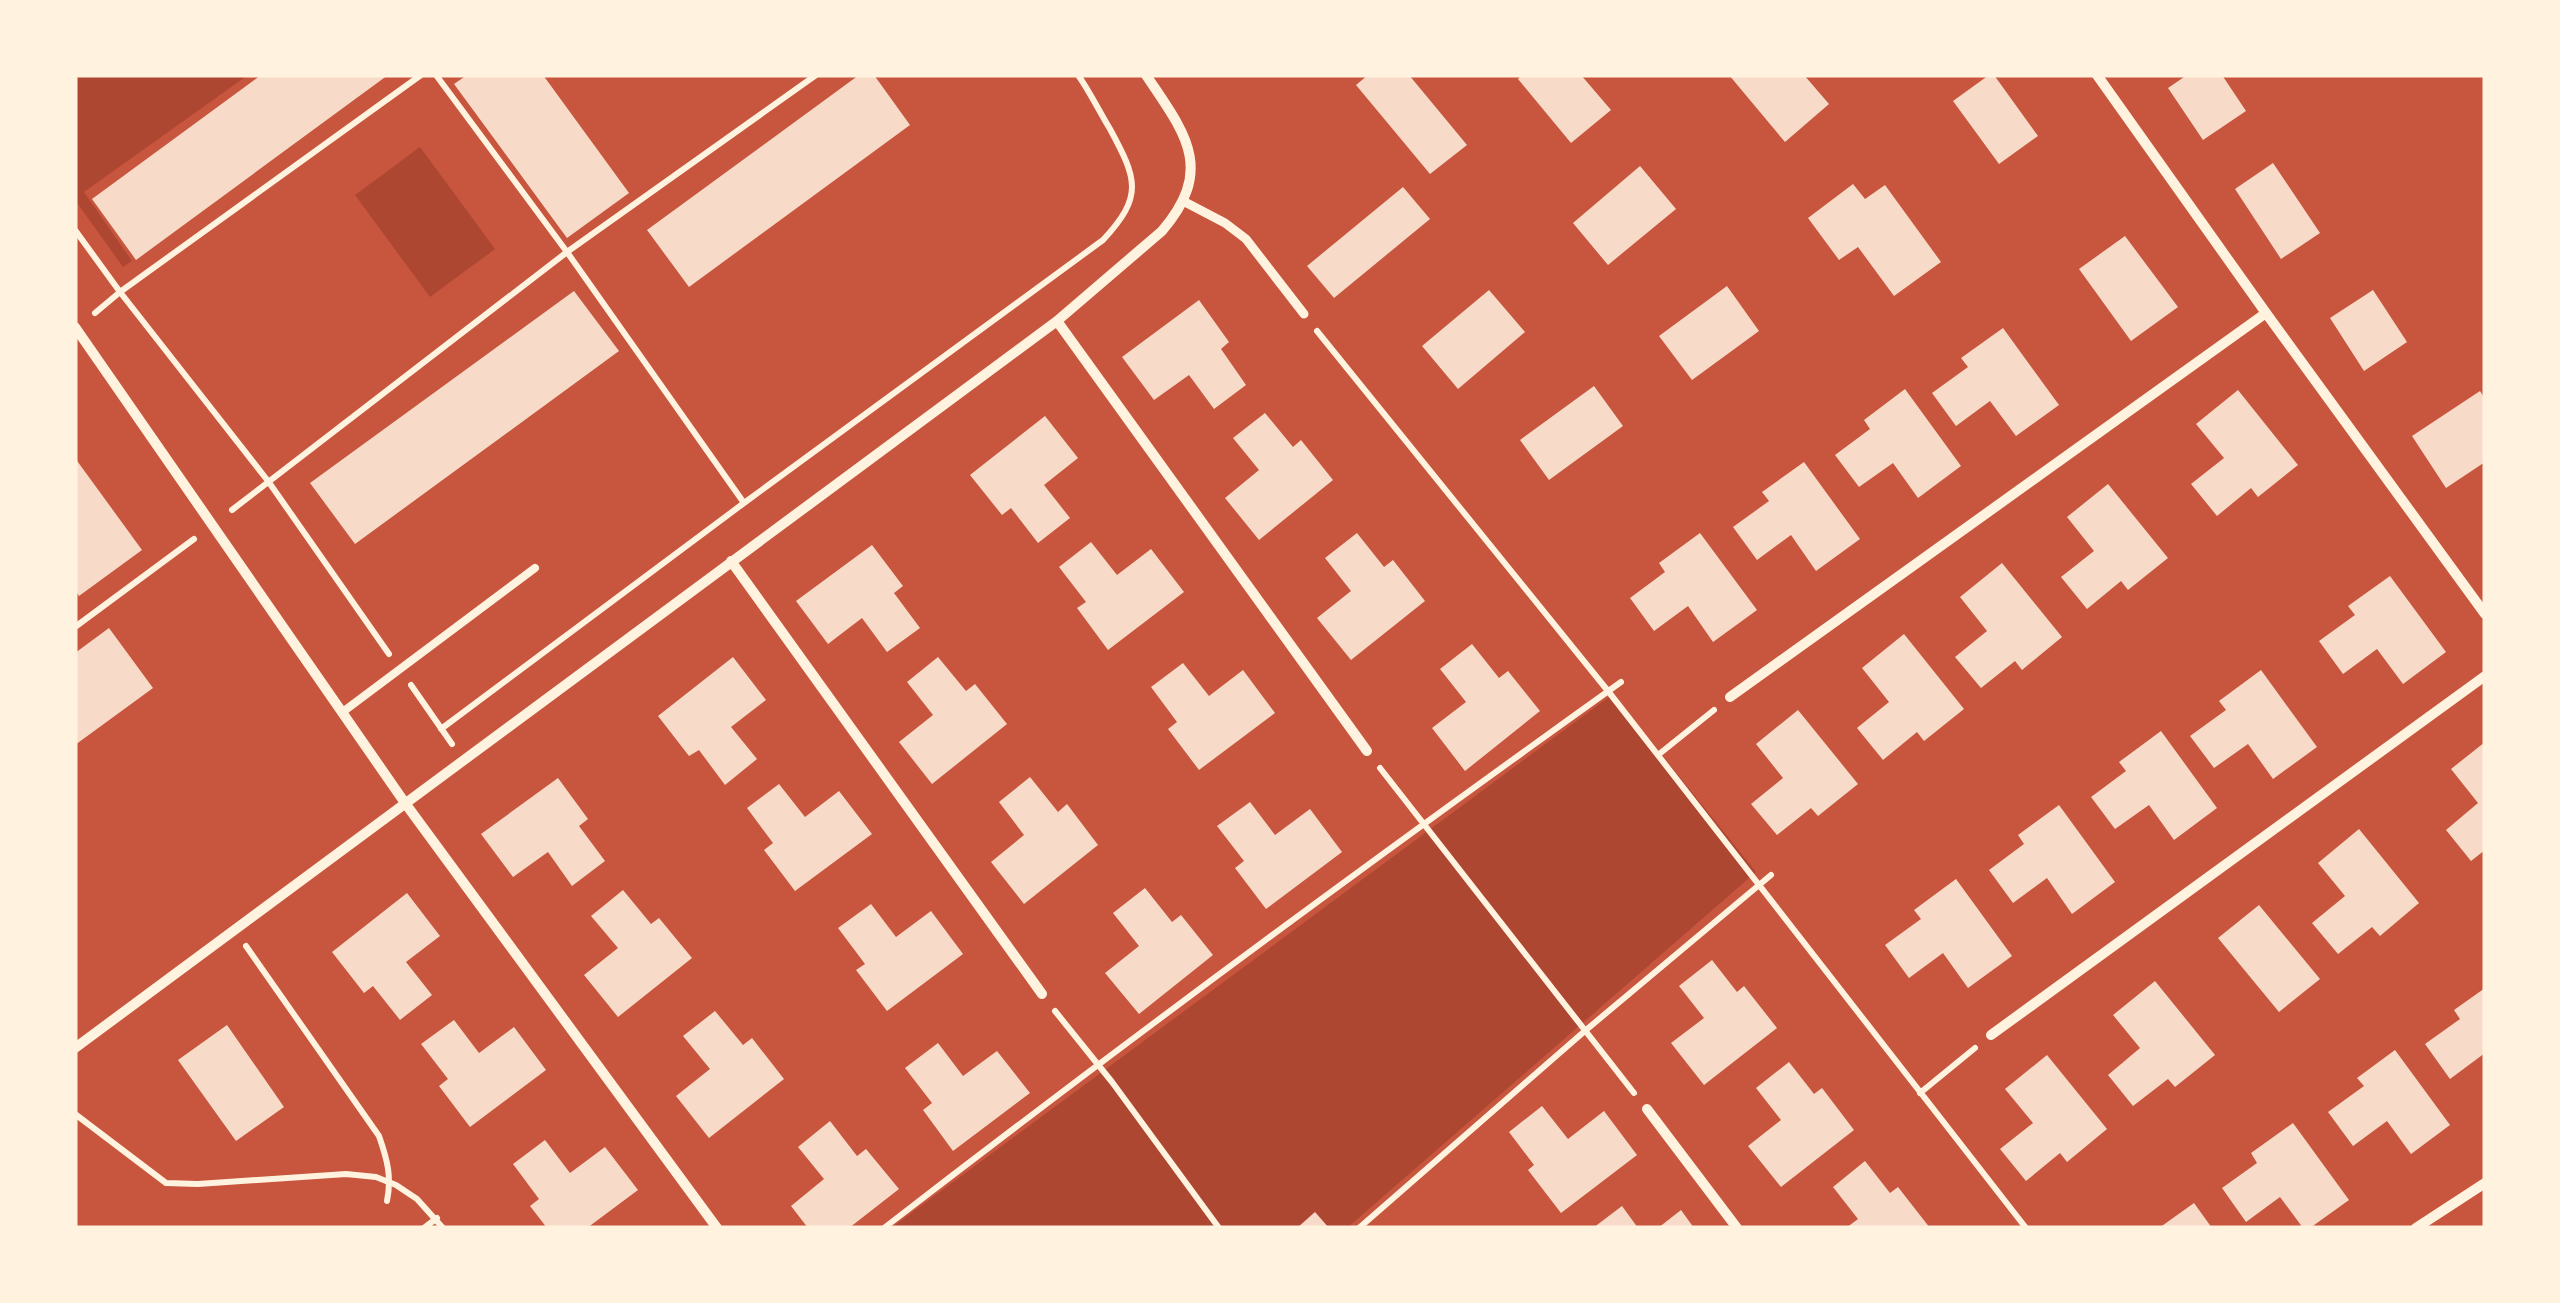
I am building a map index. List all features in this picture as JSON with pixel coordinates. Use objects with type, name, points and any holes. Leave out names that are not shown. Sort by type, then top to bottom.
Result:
[{"type":"street","points":[[75,1048],[1057,321],[1162,231],[1183,201],[1191,160],[1185,135],[1146,75]]},
{"type":"street","points":[[2097,75],[2485,614]]},
{"type":"street","points":[[1183,201],[1246,239],[1304,314]]},
{"type":"street","points":[[1730,697],[2266,313]]},
{"type":"street","points":[[1057,321],[1367,751]]},
{"type":"street","points":[[76,328],[406,803],[717,1228]]},
{"type":"street","points":[[731,561],[1042,994]]},
{"type":"street","points":[[1992,1035],[2485,676]]},
{"type":"street","points":[[1647,1110],[1737,1228]]},
{"type":"street","points":[[2416,1228],[2485,1183]]},
{"type":"lane","points":[[344,711],[535,568]]},
{"type":"path","points":[[76,328],[120,292],[421,75]]},
{"type":"path","points":[[436,75],[744,503]]},
{"type":"path","points":[[75,611],[79,624],[213,526],[566,252],[816,75]]},
{"type":"path","points":[[441,729],[1103,240],[1123,218],[1132,193],[1130,166],[1078,75]]},
{"type":"path","points":[[75,230],[268,481],[464,762]]},
{"type":"path","points":[[1304,314],[1608,691],[2026,1228]]},
{"type":"path","points":[[884,1228],[1097,1064],[1621,682]]},
{"type":"path","points":[[1658,755],[1730,697]]},
{"type":"path","points":[[1367,751],[1647,1110]]},
{"type":"path","points":[[1359,1228],[1771,875]]},
{"type":"path","points":[[235,929],[378,1136],[389,1164],[387,1201]]},
{"type":"path","points":[[1042,994],[1219,1228]]},
{"type":"path","points":[[1920,1093],[1992,1035]]},
{"type":"path","points":[[75,1114],[166,1183],[346,1174],[376,1177],[417,1199],[443,1228]]},
{"type":"path","points":[[424,1228],[436,1218]]},
{"type":"shaded area","points":[[75,75],[248,75],[84,192],[132,261],[123,267],[75,200]]},
{"type":"shaded area","points":[[420,147],[495,249],[430,297],[355,195]]},
{"type":"shaded area","points":[[1613,694],[1756,872],[1347,1228],[891,1228]]},
{"type":"building","points":[[261,75],[388,75],[136,260],[92,199]]},
{"type":"building","points":[[467,75],[543,75],[629,193],[567,238],[454,84]]},
{"type":"building","points":[[859,75],[874,75],[910,125],[689,287],[647,230]]},
{"type":"building","points":[[1368,75],[1409,75],[1467,145],[1430,174],[1356,85]]},
{"type":"building","points":[[1522,75],[1581,75],[1611,110],[1571,143],[1518,79]]},
{"type":"building","points":[[1729,75],[1804,75],[1829,104],[1785,142]]},
{"type":"building","points":[[1994,75],[2038,136],[1999,164],[1953,101]]},
{"type":"building","points":[[2187,75],[2222,75],[2246,111],[2203,140],[2168,88]]},
{"type":"building","points":[[2273,163],[2320,233],[2281,259],[2235,189]]},
{"type":"building","points":[[1640,166],[1676,209],[1608,265],[1573,223]]},
{"type":"building","points":[[1853,184],[1865,199],[1885,185],[1941,262],[1894,296],[1858,247],[1839,260],[1808,218]]},
{"type":"building","points":[[1403,187],[1430,219],[1334,298],[1307,266]]},
{"type":"building","points":[[2125,236],[2178,307],[2131,341],[2079,269]]},
{"type":"building","points":[[1727,286],[1759,331],[1692,380],[1659,336]]},
{"type":"building","points":[[1489,290],[1525,332],[1458,389],[1422,346]]},
{"type":"building","points":[[2373,290],[2407,342],[2364,371],[2330,318]]},
{"type":"building","points":[[574,291],[619,351],[355,544],[310,483]]},
{"type":"building","points":[[1199,300],[1229,342],[1221,349],[1246,385],[1214,409],[1189,375],[1154,400],[1122,357]]},
{"type":"building","points":[[2003,328],[2059,405],[2016,436],[1990,401],[1956,426],[1932,393],[1968,367],[1961,358]]},
{"type":"building","points":[[1594,386],[1623,426],[1549,480],[1520,440]]},
{"type":"building","points":[[1905,389],[1961,466],[1918,498],[1893,463],[1859,487],[1835,455],[1870,429],[1864,420]]},
{"type":"building","points":[[2238,390],[2298,465],[2258,497],[2251,488],[2217,516],[2191,484],[2224,458],[2196,424]]},
{"type":"building","points":[[2480,391],[2485,399],[2485,462],[2446,488],[2412,436]]},
{"type":"building","points":[[1265,413],[1293,447],[1301,440],[1333,480],[1259,540],[1225,498],[1259,470],[1233,438]]},
{"type":"building","points":[[1045,416],[1078,458],[1044,485],[1070,518],[1038,543],[1011,508],[1002,515],[970,475]]},
{"type":"building","points":[[75,458],[142,550],[79,596],[75,590]]},
{"type":"building","points":[[1804,462],[1860,539],[1816,571],[1791,535],[1757,560],[1733,527],[1769,501],[1762,492]]},
{"type":"building","points":[[2108,484],[2168,558],[2128,590],[2121,581],[2087,609],[2061,577],[2094,551],[2067,517]]},
{"type":"building","points":[[1357,533],[1384,567],[1393,560],[1425,601],[1351,660],[1317,618],[1351,591],[1325,558]]},
{"type":"building","points":[[1700,533],[1757,610],[1713,642],[1688,606],[1654,631],[1630,598],[1665,572],[1659,563]]},
{"type":"building","points":[[1091,542],[1117,575],[1151,549],[1184,592],[1108,650],[1077,608],[1086,602],[1059,567]]},
{"type":"building","points":[[872,545],[903,586],[894,593],[920,628],[887,652],[862,618],[828,644],[796,601]]},
{"type":"building","points":[[2002,563],[2062,637],[2022,670],[2015,661],[1981,688],[1955,657],[1987,631],[1960,597]]},
{"type":"building","points":[[2390,576],[2446,652],[2403,684],[2377,649],[2343,674],[2319,641],[2355,615],[2348,606]]},
{"type":"building","points":[[109,628],[153,688],[75,745],[75,653]]},
{"type":"building","points":[[1904,634],[1964,709],[1924,741],[1917,732],[1883,760],[1857,728],[1889,702],[1862,668]]},
{"type":"building","points":[[1472,644],[1499,678],[1508,671],[1540,711],[1465,771],[1432,728],[1466,702],[1440,669]]},
{"type":"building","points":[[733,657],[766,700],[731,727],[757,759],[725,785],[699,750],[689,756],[658,716]]},
{"type":"building","points":[[938,657],[966,691],[975,684],[1007,724],[932,784],[899,742],[933,715],[907,682]]},
{"type":"building","points":[[1183,663],[1209,696],[1243,670],[1275,713],[1199,770],[1168,729],[1177,722],[1151,687]]},
{"type":"building","points":[[2261,670],[2317,747],[2273,779],[2248,744],[2214,768],[2190,736],[2226,710],[2219,701]]},
{"type":"building","points":[[1798,710],[1858,784],[1818,816],[1811,808],[1777,835],[1751,804],[1783,778],[1756,744]]},
{"type":"building","points":[[2161,731],[2217,808],[2174,840],[2149,805],[2115,829],[2091,797],[2126,771],[2119,762]]},
{"type":"building","points":[[2485,742],[2485,850],[2471,861],[2446,830],[2478,803],[2451,769]]},
{"type":"building","points":[[1030,777],[1058,812],[1067,804],[1098,845],[1024,904],[991,862],[1024,835],[999,802]]},
{"type":"building","points":[[558,778],[588,819],[579,826],[605,861],[572,886],[548,852],[513,877],[481,834]]},
{"type":"building","points":[[779,784],[805,817],[839,791],[872,834],[795,891],[764,850],[773,843],[747,808]]},
{"type":"building","points":[[1250,802],[1275,835],[1310,809],[1342,852],[1266,909],[1235,868],[1244,861],[1217,826]]},
{"type":"building","points":[[2059,805],[2115,882],[2072,914],[2047,878],[2013,903],[1989,870],[2024,844],[2018,835]]},
{"type":"building","points":[[2359,829],[2419,903],[2380,936],[2372,927],[2338,954],[2312,923],[2345,896],[2318,863]]},
{"type":"building","points":[[1956,879],[2012,956],[1968,988],[1943,953],[1909,978],[1885,945],[1921,919],[1914,910]]},
{"type":"building","points":[[1145,888],[1172,922],[1181,915],[1213,955],[1139,1014],[1105,973],[1139,946],[1113,913]]},
{"type":"building","points":[[623,890],[651,924],[659,918],[692,958],[618,1017],[584,975],[618,948],[591,916]]},
{"type":"building","points":[[407,893],[440,936],[406,962],[432,995],[400,1020],[373,986],[364,993],[332,952]]},
{"type":"building","points":[[871,904],[896,937],[931,911],[963,954],[887,1011],[856,970],[865,964],[838,928]]},
{"type":"building","points":[[2259,905],[2320,979],[2279,1012],[2218,938]]},
{"type":"building","points":[[1712,960],[1737,992],[1744,986],[1777,1028],[1704,1085],[1671,1043],[1704,1018],[1679,986]]},
{"type":"building","points":[[2155,981],[2215,1055],[2175,1087],[2168,1079],[2133,1106],[2108,1075],[2140,1048],[2113,1015]]},
{"type":"building","points":[[2485,988],[2485,1053],[2450,1079],[2425,1044],[2460,1019],[2454,1010]]},
{"type":"building","points":[[715,1011],[743,1045],[752,1038],[784,1079],[709,1138],[676,1096],[710,1069],[683,1036]]},
{"type":"building","points":[[454,1020],[479,1053],[514,1027],[546,1070],[470,1127],[439,1086],[448,1079],[421,1044]]},
{"type":"building","points":[[227,1025],[284,1107],[236,1141],[178,1060]]},
{"type":"building","points":[[938,1043],[963,1076],[997,1051],[1030,1093],[953,1151],[923,1110],[932,1103],[905,1068]]},
{"type":"building","points":[[2395,1050],[2450,1125],[2411,1154],[2387,1121],[2353,1146],[2328,1112],[2364,1086],[2357,1078]]},
{"type":"building","points":[[2047,1055],[2107,1129],[2067,1162],[2060,1153],[2026,1181],[2000,1149],[2033,1123],[2005,1089]]},
{"type":"building","points":[[1789,1062],[1814,1094],[1822,1088],[1854,1130],[1781,1187],[1748,1146],[1781,1120],[1756,1088]]},
{"type":"building","points":[[1542,1106],[1568,1139],[1604,1111],[1637,1155],[1561,1213],[1528,1170],[1534,1165],[1509,1132]]},
{"type":"building","points":[[830,1121],[857,1156],[866,1149],[899,1189],[849,1228],[808,1228],[791,1206],[824,1179],[798,1147]]},
{"type":"building","points":[[2293,1123],[2349,1200],[2310,1228],[2303,1228],[2280,1197],[2246,1222],[2222,1188],[2257,1163],[2251,1153]]},
{"type":"building","points":[[545,1140],[570,1173],[605,1147],[638,1190],[587,1228],[547,1228],[530,1206],[539,1199],[513,1164]]},
{"type":"building","points":[[1865,1161],[1890,1193],[1898,1187],[1930,1228],[1846,1228],[1858,1219],[1833,1187]]},
{"type":"building","points":[[2194,1203],[2212,1228],[2159,1228]]},
{"type":"building","points":[[1622,1206],[1638,1228],[1593,1228]]},
{"type":"building","points":[[1681,1210],[1694,1228],[1658,1228]]},
{"type":"building","points":[[1315,1212],[1329,1228],[1297,1228]]}]
